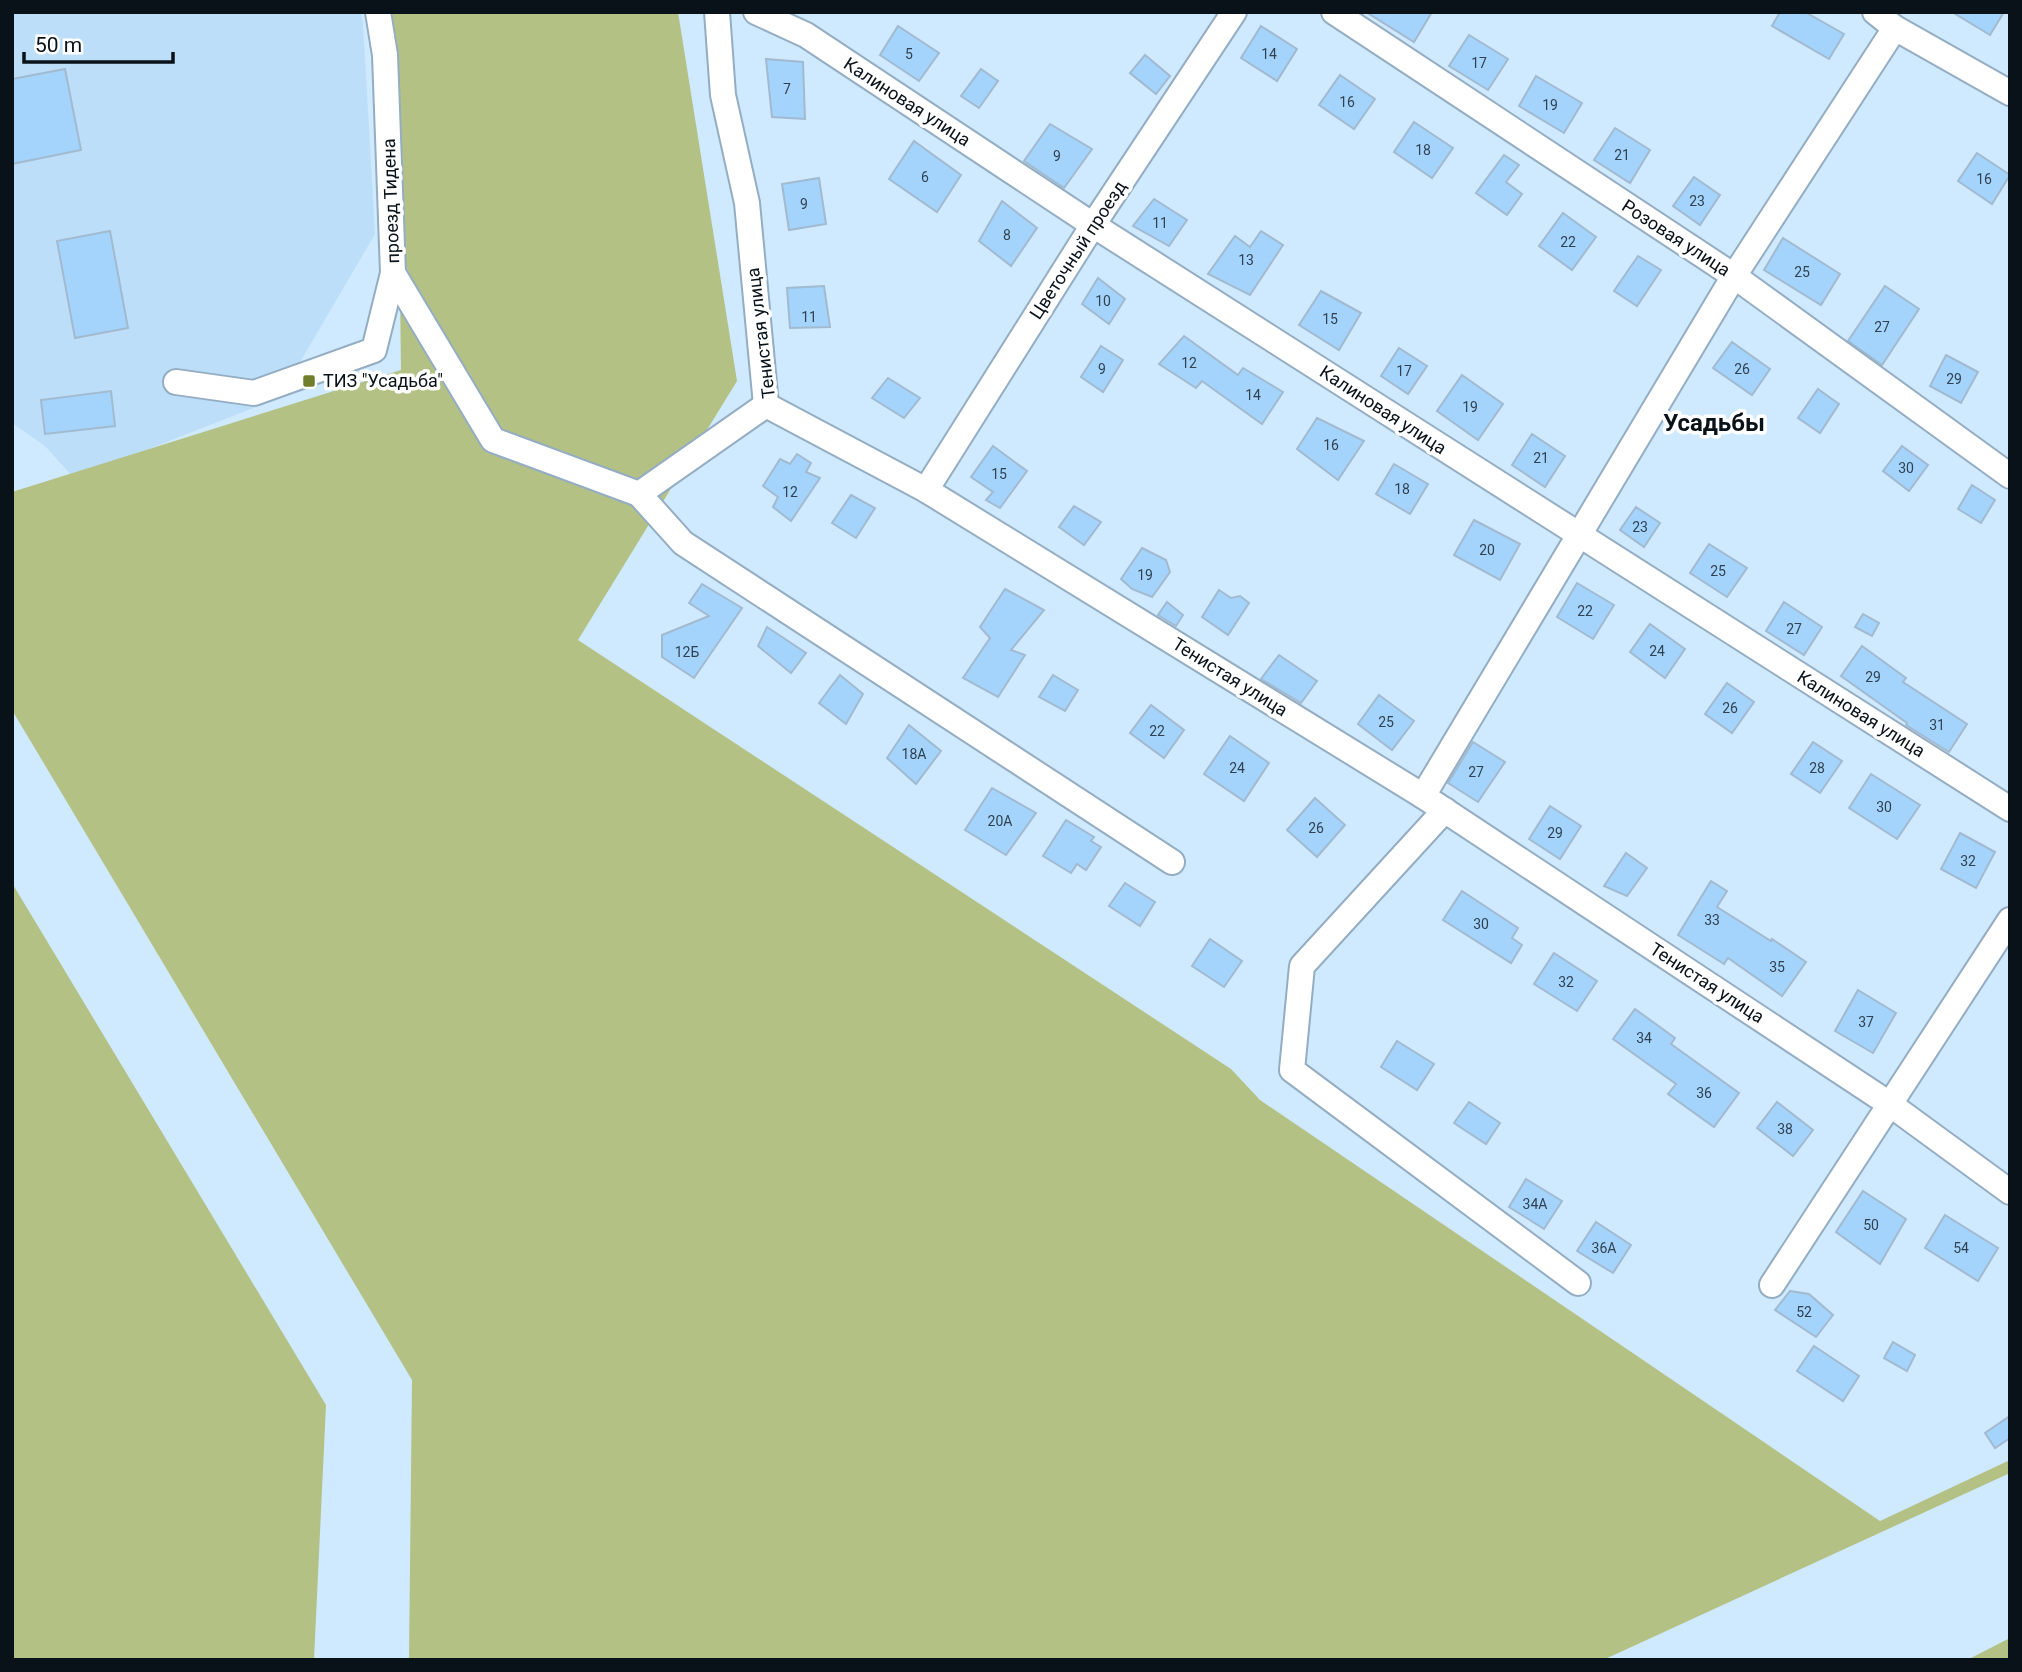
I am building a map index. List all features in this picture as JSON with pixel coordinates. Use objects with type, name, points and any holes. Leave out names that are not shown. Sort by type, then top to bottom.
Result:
[{"type":"street","name":"проезд Тидена","points":[[176,382],[254,393],[374,350],[393,273],[385,55],[377,12]]},
{"type":"street","name":"Тенистая улица","points":[[717,12],[723,95],[747,203],[766,405],[926,490],[1423,796],[1891,1105],[2010,1192]]},
{"type":"street","name":"Калиновая улица","points":[[756,12],[806,35],[1093,225],[2010,809]]},
{"type":"street","name":"Цветочный проезд","points":[[926,490],[1093,225],[1234,12]]},
{"type":"street","name":"Розовая улица","points":[[1334,12],[1734,276],[2010,476]]},
{"type":"street","points":[[1875,12],[1895,28],[2010,93]]},
{"type":"street","points":[[1423,796],[1734,276],[1895,28]]},
{"type":"street","points":[[393,273],[493,440],[639,494],[683,543],[1172,862]]},
{"type":"street","points":[[639,494],[766,405]]},
{"type":"street","points":[[1445,810],[1302,966],[1292,1070],[1578,1283]]},
{"type":"street","points":[[1772,1285],[2010,920]]},
{"type":"shaded area","points":[[12,12],[361,12],[363,23],[375,234],[279,398],[74,478],[45,446],[12,423]]},
{"type":"green space","points":[[390,12],[678,12],[737,381],[578,640],[1231,1069],[1260,1100],[1880,1521],[2010,1460],[2010,1473],[1603,1660],[409,1660],[412,1380],[12,710],[12,492],[401,370],[397,53]]},
{"type":"green space","points":[[12,883],[326,1405],[314,1660],[12,1660]]},
{"type":"green space","points":[[2010,1638],[2010,1660],[1967,1660]]},
{"type":"building","points":[[1366,12],[1432,12],[1414,42]]},
{"type":"building","points":[[1780,12],[1805,12],[1844,34],[1829,59],[1772,26]]},
{"type":"building","points":[[1952,12],[2004,12],[1990,35]]},
{"type":"building","points":[[898,26],[939,53],[919,81],[880,55]]},
{"type":"building","points":[[1261,26],[1297,49],[1277,81],[1241,58]]},
{"type":"building","points":[[1469,35],[1508,59],[1488,90],[1449,66]]},
{"type":"building","points":[[1145,55],[1170,76],[1156,94],[1130,73]]},
{"type":"building","points":[[766,59],[803,62],[805,119],[772,117]]},
{"type":"building","points":[[65,69],[81,150],[12,164],[12,79]]},
{"type":"building","points":[[981,69],[998,81],[979,108],[961,96]]},
{"type":"building","points":[[1340,75],[1375,99],[1354,129],[1319,105]]},
{"type":"building","points":[[1536,76],[1582,103],[1564,133],[1519,106]]},
{"type":"building","points":[[1414,122],[1453,148],[1432,178],[1394,152]]},
{"type":"building","points":[[1050,124],[1092,149],[1064,188],[1024,161]]},
{"type":"building","points":[[1615,128],[1650,150],[1630,183],[1594,160]]},
{"type":"building","points":[[914,141],[961,175],[937,212],[889,179]]},
{"type":"building","points":[[1977,153],[2010,175],[1992,204],[1958,181]]},
{"type":"building","points":[[1504,155],[1519,165],[1506,182],[1522,194],[1507,215],[1476,193]]},
{"type":"building","points":[[1694,177],[1720,195],[1700,225],[1673,206]]},
{"type":"building","points":[[819,178],[826,224],[789,230],[782,184]]},
{"type":"building","points":[[1154,199],[1187,220],[1169,246],[1133,226]]},
{"type":"building","points":[[1002,201],[1037,228],[1011,266],[979,241]]},
{"type":"building","points":[[1563,213],[1596,237],[1572,270],[1539,246]]},
{"type":"building","points":[[110,231],[128,328],[75,338],[57,241]]},
{"type":"building","points":[[1261,231],[1283,245],[1250,295],[1208,274],[1235,236],[1250,247]]},
{"type":"building","points":[[1783,238],[1840,274],[1821,305],[1764,270]]},
{"type":"building","points":[[1638,256],[1661,270],[1637,306],[1614,291]]},
{"type":"building","points":[[1098,278],[1125,299],[1109,324],[1082,304]]},
{"type":"building","points":[[824,286],[830,327],[790,328],[787,288]]},
{"type":"building","points":[[1885,286],[1919,309],[1882,365],[1848,341]]},
{"type":"building","points":[[1321,291],[1361,313],[1339,350],[1299,325]]},
{"type":"building","points":[[1184,336],[1238,375],[1243,368],[1283,392],[1262,424],[1202,381],[1196,388],[1159,364]]},
{"type":"building","points":[[1732,342],[1770,369],[1752,395],[1713,368]]},
{"type":"building","points":[[1101,346],[1123,360],[1103,392],[1081,377]]},
{"type":"building","points":[[1399,348],[1427,366],[1408,394],[1381,376]]},
{"type":"building","points":[[1946,355],[1978,372],[1961,403],[1930,386]]},
{"type":"building","points":[[1462,375],[1503,404],[1478,440],[1437,411]]},
{"type":"building","points":[[888,378],[920,398],[904,418],[872,398]]},
{"type":"building","points":[[1818,389],[1839,404],[1820,433],[1798,418]]},
{"type":"building","points":[[111,391],[115,426],[45,434],[41,400]]},
{"type":"building","points":[[1317,418],[1364,441],[1338,480],[1297,449]]},
{"type":"building","points":[[1532,434],[1565,456],[1545,487],[1512,465]]},
{"type":"building","points":[[993,446],[1027,471],[1000,508],[986,500],[993,492],[971,477]]},
{"type":"building","points":[[1902,446],[1928,465],[1909,491],[1883,471]]},
{"type":"building","points":[[797,454],[811,463],[806,472],[820,478],[791,521],[773,507],[778,497],[763,486],[780,459],[790,464]]},
{"type":"building","points":[[1394,464],[1428,484],[1410,514],[1376,494]]},
{"type":"building","points":[[1972,485],[1995,500],[1981,523],[1958,509]]},
{"type":"building","points":[[851,495],[875,508],[856,538],[832,523]]},
{"type":"building","points":[[1074,506],[1101,522],[1084,545],[1059,527]]},
{"type":"building","points":[[1636,507],[1660,523],[1644,547],[1620,530]]},
{"type":"building","points":[[1474,520],[1520,544],[1500,580],[1454,555]]},
{"type":"building","points":[[1709,544],[1747,568],[1727,597],[1690,573]]},
{"type":"building","points":[[1142,548],[1166,560],[1170,572],[1152,597],[1132,589],[1121,579]]},
{"type":"building","points":[[1577,583],[1614,605],[1593,639],[1557,617]]},
{"type":"building","points":[[702,584],[742,608],[694,678],[662,657],[662,635],[709,616],[689,603]]},
{"type":"building","points":[[1005,589],[1044,610],[1011,650],[1025,655],[998,697],[963,678],[990,638],[980,627]]},
{"type":"building","points":[[1219,590],[1231,598],[1240,596],[1249,603],[1228,635],[1202,617]]},
{"type":"building","points":[[1167,602],[1183,615],[1176,626],[1158,615]]},
{"type":"building","points":[[1784,602],[1822,627],[1804,655],[1766,631]]},
{"type":"building","points":[[1863,614],[1879,623],[1872,636],[1855,627]]},
{"type":"building","points":[[1650,624],[1685,649],[1665,678],[1630,652]]},
{"type":"building","points":[[767,627],[806,653],[791,673],[758,646]]},
{"type":"building","points":[[1862,646],[1906,678],[1903,682],[1967,724],[1949,752],[1906,725],[1907,723],[1841,676]]},
{"type":"building","points":[[1279,655],[1317,681],[1301,703],[1261,679]]},
{"type":"building","points":[[840,675],[863,694],[846,724],[819,703]]},
{"type":"building","points":[[1053,675],[1078,690],[1065,711],[1039,697]]},
{"type":"building","points":[[1727,683],[1754,702],[1732,733],[1705,714]]},
{"type":"building","points":[[1379,695],[1414,721],[1392,750],[1358,724]]},
{"type":"building","points":[[1151,705],[1184,730],[1164,758],[1130,733]]},
{"type":"building","points":[[909,725],[941,751],[916,784],[887,758]]},
{"type":"building","points":[[1230,736],[1269,763],[1244,801],[1204,774]]},
{"type":"building","points":[[1473,742],[1505,762],[1478,802],[1448,783]]},
{"type":"building","points":[[1813,742],[1842,761],[1820,793],[1791,774]]},
{"type":"building","points":[[1871,774],[1920,805],[1897,839],[1849,808]]},
{"type":"building","points":[[992,788],[1036,813],[1006,855],[965,830]]},
{"type":"building","points":[[1315,798],[1345,825],[1317,857],[1287,830]]},
{"type":"building","points":[[1550,806],[1581,826],[1560,859],[1529,839]]},
{"type":"building","points":[[1066,820],[1094,837],[1091,841],[1101,847],[1086,870],[1077,864],[1071,873],[1043,856]]},
{"type":"building","points":[[1960,833],[1995,852],[1976,888],[1941,869]]},
{"type":"building","points":[[1626,853],[1647,868],[1627,896],[1604,886]]},
{"type":"building","points":[[1711,881],[1727,891],[1717,907],[1806,962],[1782,996],[1728,958],[1724,964],[1678,935]]},
{"type":"building","points":[[1125,883],[1155,902],[1140,926],[1109,906]]},
{"type":"building","points":[[1462,891],[1518,928],[1512,938],[1522,945],[1511,963],[1443,920]]},
{"type":"building","points":[[1210,939],[1242,961],[1224,987],[1192,966]]},
{"type":"building","points":[[1554,953],[1597,981],[1577,1011],[1534,984]]},
{"type":"building","points":[[1858,990],[1896,1013],[1873,1053],[1835,1031]]},
{"type":"building","points":[[1635,1009],[1675,1038],[1671,1044],[1739,1093],[1714,1127],[1668,1094],[1676,1084],[1613,1039]]},
{"type":"building","points":[[1397,1041],[1434,1064],[1417,1090],[1381,1067]]},
{"type":"building","points":[[1469,1102],[1500,1123],[1486,1144],[1454,1123]]},
{"type":"building","points":[[1777,1102],[1813,1130],[1793,1156],[1757,1128]]},
{"type":"building","points":[[1526,1179],[1562,1201],[1544,1229],[1509,1207]]},
{"type":"building","points":[[1863,1191],[1906,1219],[1880,1264],[1836,1232]]},
{"type":"building","points":[[1945,1215],[1998,1248],[1978,1281],[1925,1248]]},
{"type":"building","points":[[1596,1222],[1631,1245],[1613,1273],[1577,1251]]},
{"type":"building","points":[[1790,1291],[1809,1294],[1833,1315],[1816,1337],[1775,1310]]},
{"type":"building","points":[[1893,1342],[1915,1355],[1907,1371],[1884,1358]]},
{"type":"building","points":[[1814,1346],[1859,1376],[1843,1401],[1797,1371]]},
{"type":"building","points":[[2010,1416],[2010,1438],[1995,1448],[1985,1433]]},
{"type":"place","name":"ТИЗ \"Усадьба\"","points":[[309,381]]},
{"type":"district","name":"Усадьбы","points":[[1714,423]]}]
